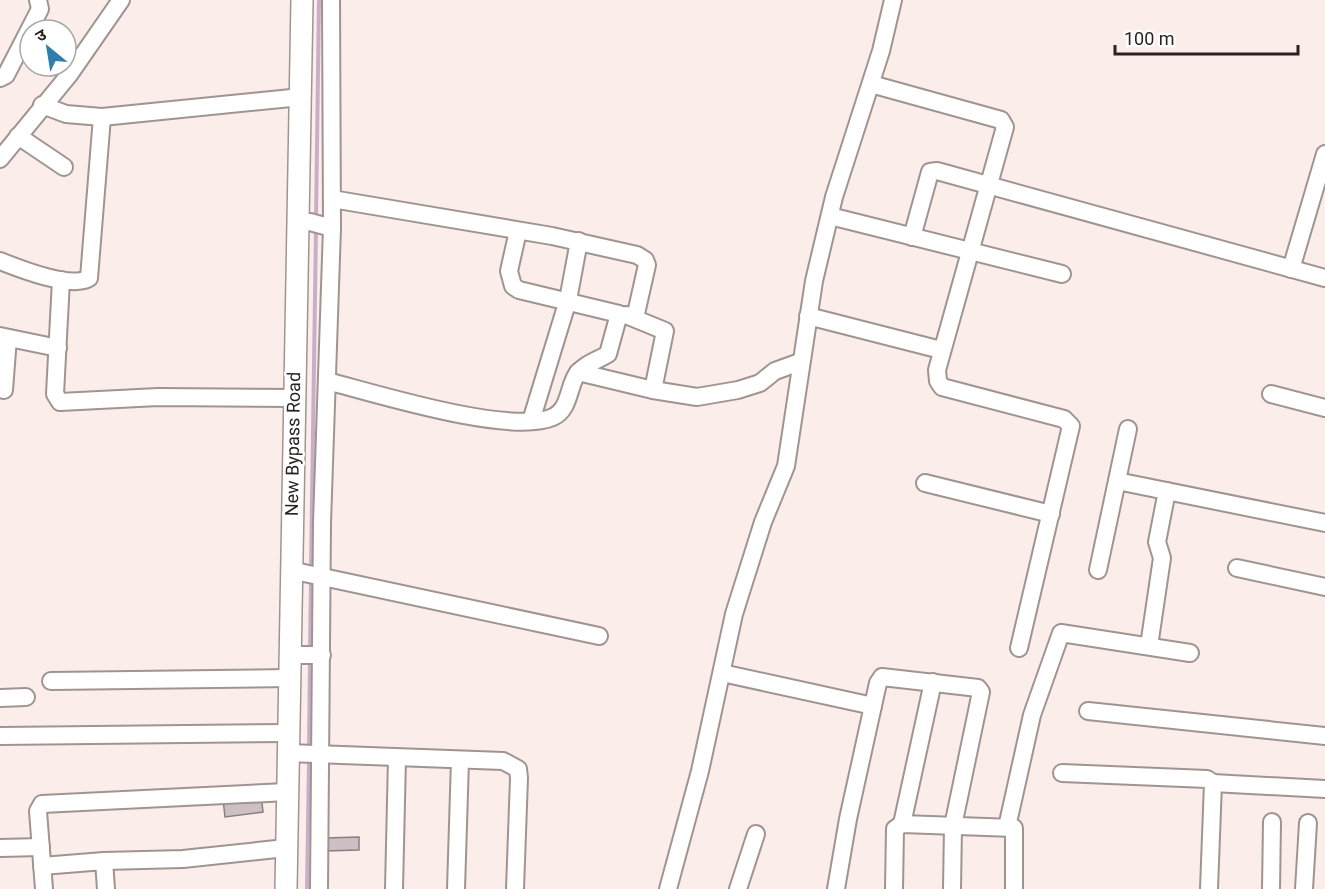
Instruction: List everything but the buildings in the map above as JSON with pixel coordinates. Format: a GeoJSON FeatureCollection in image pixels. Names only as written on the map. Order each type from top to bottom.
{"type":"FeatureCollection","features":[{"type":"Feature","properties":{"kind":"main road","name":"New Bypass Road"},"geometry":{"type":"LineString","coordinates":[[286,889],[287,792],[303,750],[289,678],[307,655],[308,574],[294,398],[316,225],[301,97],[302,0]]}},
{"type":"Feature","properties":{"kind":"street"},"geometry":{"type":"LineString","coordinates":[[0,78],[6,75],[40,9],[38,0]]}},
{"type":"Feature","properties":{"kind":"street"},"geometry":{"type":"LineString","coordinates":[[64,167],[7,145],[69,75],[121,0]]}},
{"type":"Feature","properties":{"kind":"street"},"geometry":{"type":"LineString","coordinates":[[319,889],[303,750],[308,574],[327,381],[316,225],[332,200],[331,0]]}},
{"type":"Feature","properties":{"kind":"street"},"geometry":{"type":"LineString","coordinates":[[668,889],[700,771],[734,614],[764,522],[786,466],[808,316],[830,216],[871,84],[893,0]]}},
{"type":"Feature","properties":{"kind":"street"},"geometry":{"type":"LineString","coordinates":[[871,84],[1001,120],[1005,127],[990,187],[941,350],[937,376],[942,387],[1064,419],[1071,426],[1018,648]]}},
{"type":"Feature","properties":{"kind":"street"},"geometry":{"type":"LineString","coordinates":[[42,105],[82,117],[102,117],[301,97]]}},
{"type":"Feature","properties":{"kind":"street"},"geometry":{"type":"LineString","coordinates":[[0,261],[62,280],[81,282],[89,278],[102,117]]}},
{"type":"Feature","properties":{"kind":"street"},"geometry":{"type":"LineString","coordinates":[[1291,269],[1325,154]]}},
{"type":"Feature","properties":{"kind":"street"},"geometry":{"type":"LineString","coordinates":[[912,237],[930,172],[937,171],[1325,278]]}},
{"type":"Feature","properties":{"kind":"street"},"geometry":{"type":"LineString","coordinates":[[332,200],[579,241],[612,248],[645,260],[647,265],[627,316],[608,354],[602,379]]}},
{"type":"Feature","properties":{"kind":"street"},"geometry":{"type":"LineString","coordinates":[[830,216],[1062,274]]}},
{"type":"Feature","properties":{"kind":"street"},"geometry":{"type":"LineString","coordinates":[[518,231],[509,271],[513,286],[519,290],[627,316],[665,331],[653,390]]}},
{"type":"Feature","properties":{"kind":"street"},"geometry":{"type":"LineString","coordinates":[[531,421],[568,300],[579,241]]}},
{"type":"Feature","properties":{"kind":"street"},"geometry":{"type":"LineString","coordinates":[[62,280],[56,394],[60,402],[158,397],[294,398]]}},
{"type":"Feature","properties":{"kind":"street"},"geometry":{"type":"LineString","coordinates":[[808,316],[941,350]]}},
{"type":"Feature","properties":{"kind":"street"},"geometry":{"type":"LineString","coordinates":[[4,390],[4,337],[58,348]]}},
{"type":"Feature","properties":{"kind":"street"},"geometry":{"type":"LineString","coordinates":[[327,381],[434,409],[481,417],[531,421],[551,418],[559,413],[578,372],[608,354]]}},
{"type":"Feature","properties":{"kind":"street"},"geometry":{"type":"LineString","coordinates":[[578,372],[653,390],[697,397],[738,390],[760,383],[776,371],[800,362]]}},
{"type":"Feature","properties":{"kind":"street"},"geometry":{"type":"LineString","coordinates":[[1271,394],[1325,408]]}},
{"type":"Feature","properties":{"kind":"street"},"geometry":{"type":"LineString","coordinates":[[1098,570],[1128,429]]}},
{"type":"Feature","properties":{"kind":"street"},"geometry":{"type":"LineString","coordinates":[[1117,481],[1325,523]]}},
{"type":"Feature","properties":{"kind":"street"},"geometry":{"type":"LineString","coordinates":[[925,483],[1051,514]]}},
{"type":"Feature","properties":{"kind":"street"},"geometry":{"type":"LineString","coordinates":[[1149,646],[1162,558],[1157,542],[1167,491]]}},
{"type":"Feature","properties":{"kind":"street"},"geometry":{"type":"LineString","coordinates":[[1237,568],[1325,587]]}},
{"type":"Feature","properties":{"kind":"street"},"geometry":{"type":"LineString","coordinates":[[308,574],[599,636]]}},
{"type":"Feature","properties":{"kind":"street"},"geometry":{"type":"LineString","coordinates":[[1007,827],[1032,715],[1060,633],[1190,653]]}},
{"type":"Feature","properties":{"kind":"street"},"geometry":{"type":"LineString","coordinates":[[722,673],[873,706]]}},
{"type":"Feature","properties":{"kind":"street"},"geometry":{"type":"LineString","coordinates":[[836,889],[873,706],[882,676],[978,688],[982,695],[953,826],[952,889]]}},
{"type":"Feature","properties":{"kind":"street"},"geometry":{"type":"LineString","coordinates":[[51,681],[289,678]]}},
{"type":"Feature","properties":{"kind":"street"},"geometry":{"type":"LineString","coordinates":[[902,824],[933,682]]}},
{"type":"Feature","properties":{"kind":"street"},"geometry":{"type":"LineString","coordinates":[[0,698],[26,697]]}},
{"type":"Feature","properties":{"kind":"street"},"geometry":{"type":"LineString","coordinates":[[1088,711],[1325,736]]}},
{"type":"Feature","properties":{"kind":"street"},"geometry":{"type":"LineString","coordinates":[[0,736],[303,750],[397,758],[503,761],[518,769],[515,889]]}},
{"type":"Feature","properties":{"kind":"street"},"geometry":{"type":"LineString","coordinates":[[394,889],[397,758]]}},
{"type":"Feature","properties":{"kind":"street"},"geometry":{"type":"LineString","coordinates":[[456,889],[460,760]]}},
{"type":"Feature","properties":{"kind":"street"},"geometry":{"type":"LineString","coordinates":[[1062,773],[1207,779],[1213,783],[1325,789]]}},
{"type":"Feature","properties":{"kind":"street"},"geometry":{"type":"LineString","coordinates":[[1209,889],[1213,783]]}},
{"type":"Feature","properties":{"kind":"street"},"geometry":{"type":"LineString","coordinates":[[44,889],[38,811],[39,806],[46,803],[287,792]]}},
{"type":"Feature","properties":{"kind":"street"},"geometry":{"type":"LineString","coordinates":[[1271,889],[1272,822]]}},
{"type":"Feature","properties":{"kind":"street"},"geometry":{"type":"LineString","coordinates":[[1304,889],[1308,823]]}},
{"type":"Feature","properties":{"kind":"street"},"geometry":{"type":"LineString","coordinates":[[894,889],[895,829],[902,824],[1007,827],[1015,830],[1014,889]]}},
{"type":"Feature","properties":{"kind":"street"},"geometry":{"type":"LineString","coordinates":[[738,889],[756,834]]}},
{"type":"Feature","properties":{"kind":"street"},"geometry":{"type":"LineString","coordinates":[[0,848],[40,847]]}},
{"type":"Feature","properties":{"kind":"street"},"geometry":{"type":"LineString","coordinates":[[42,866],[104,861],[183,859],[286,848]]}},
{"type":"Feature","properties":{"kind":"street"},"geometry":{"type":"LineString","coordinates":[[104,861],[106,889]]}},
{"type":"Feature","properties":{"kind":"waterway"},"geometry":{"type":"LineString","coordinates":[[316,218],[319,0]]}},
{"type":"Feature","properties":{"kind":"waterway"},"geometry":{"type":"LineString","coordinates":[[311,569],[316,229]]}},
{"type":"Feature","properties":{"kind":"waterway"},"geometry":{"type":"LineString","coordinates":[[310,650],[311,580]]}},
{"type":"Feature","properties":{"kind":"waterway"},"geometry":{"type":"LineString","coordinates":[[309,749],[310,661]]}},
{"type":"Feature","properties":{"kind":"waterway"},"geometry":{"type":"LineString","coordinates":[[307,889],[309,760]]}}]}
